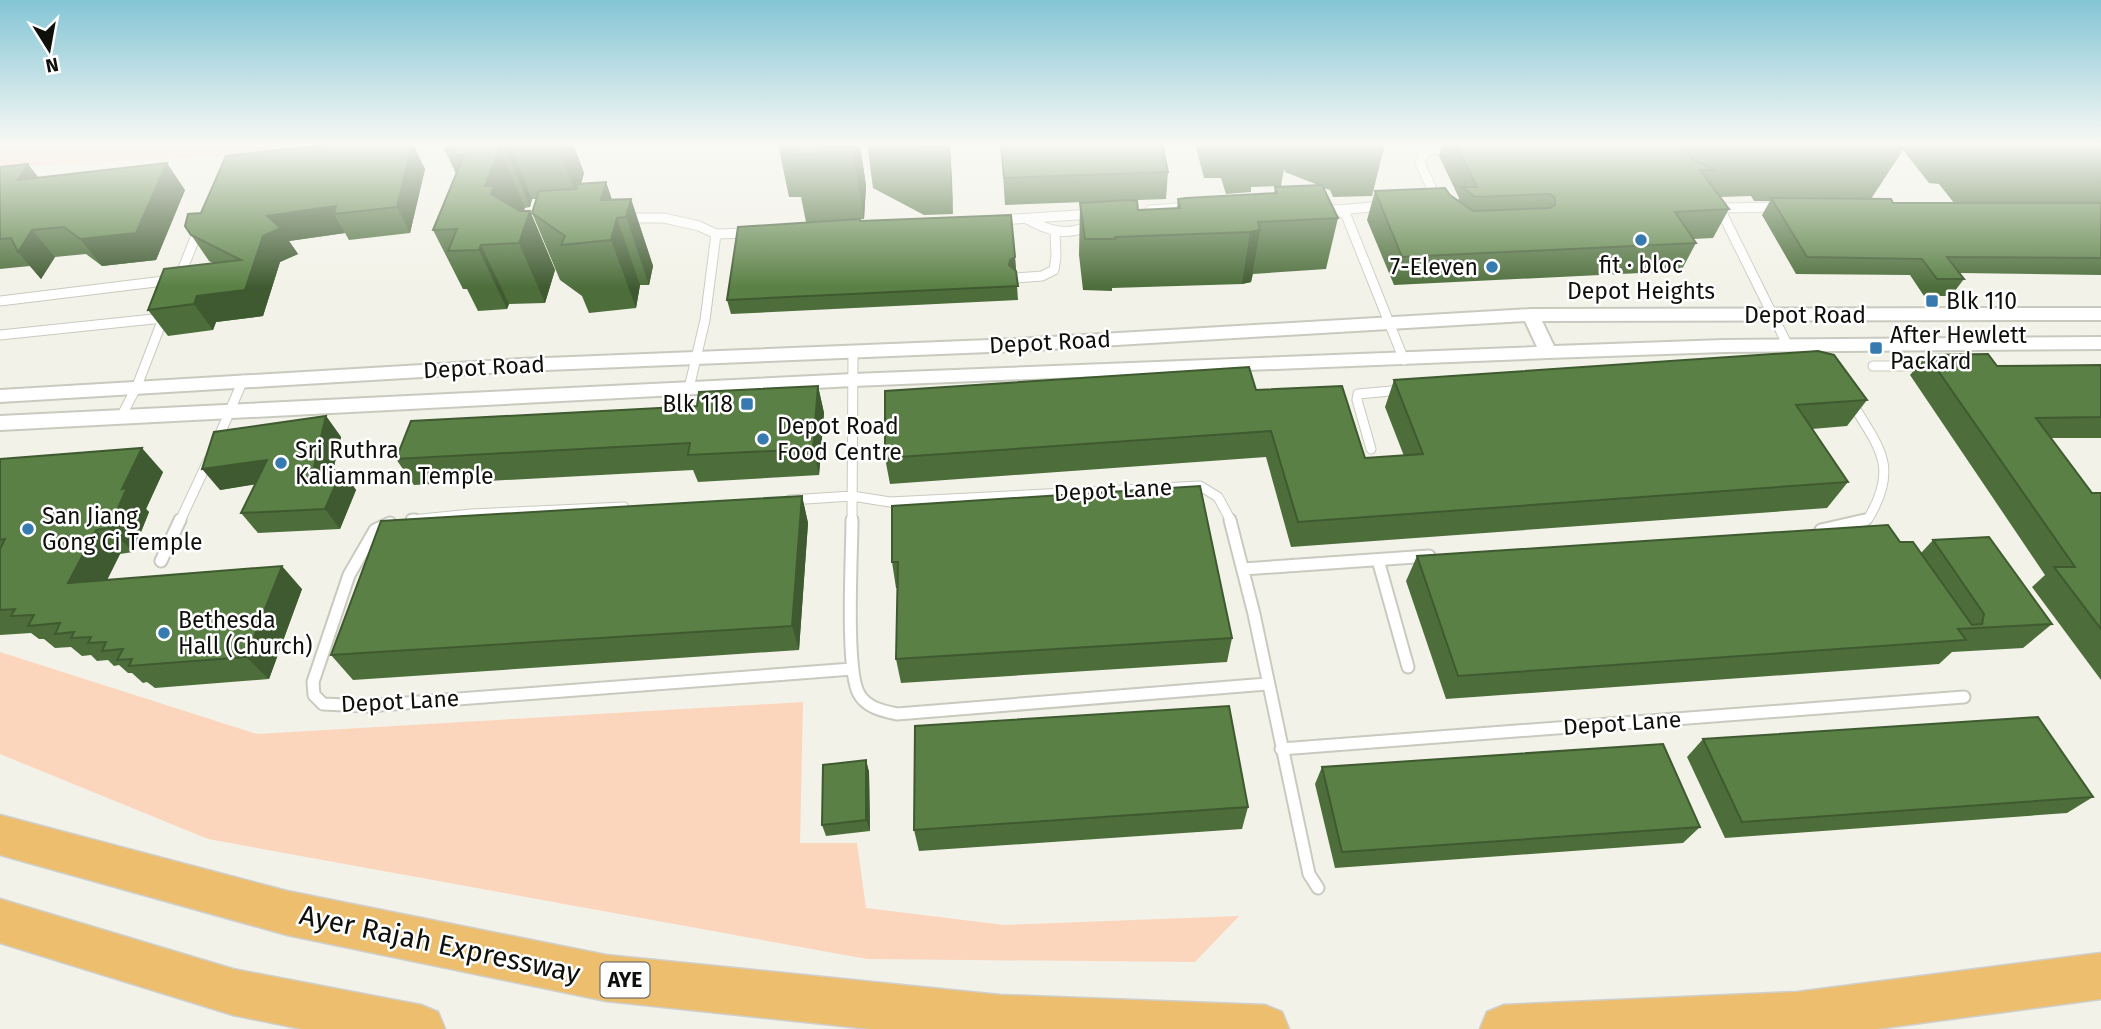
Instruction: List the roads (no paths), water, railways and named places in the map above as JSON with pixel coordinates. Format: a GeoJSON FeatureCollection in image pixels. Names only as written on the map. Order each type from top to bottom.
{"type":"FeatureCollection","features":[{"type":"Feature","properties":{"kind":"highway","name":"Ayer Rajah Expressway"},"geometry":{"type":"LineString","coordinates":[[0,835],[287,914],[606,978],[1000,1019],[1265,1029]]}},
{"type":"Feature","properties":{"kind":"highway"},"geometry":{"type":"LineString","coordinates":[[0,920],[233,992],[421,1029]]}},
{"type":"Feature","properties":{"kind":"highway"},"geometry":{"type":"LineString","coordinates":[[1504,1029],[1797,1016],[2101,976]]}},
{"type":"Feature","properties":{"kind":"street","name":"Depot Road"},"geometry":{"type":"LineString","coordinates":[[0,396],[243,380],[853,352],[1531,315],[2101,314]]}},
{"type":"Feature","properties":{"kind":"street"},"geometry":{"type":"LineString","coordinates":[[1531,315],[1548,352]]}},
{"type":"Feature","properties":{"kind":"street","name":"Depot Road"},"geometry":{"type":"LineString","coordinates":[[0,424],[853,380],[1404,360],[1548,352],[1788,346],[1951,351],[2101,343]]}},
{"type":"Feature","properties":{"kind":"lane"},"geometry":{"type":"LineString","coordinates":[[1428,204],[1439,203],[1434,192]]}},
{"type":"Feature","properties":{"kind":"lane"},"geometry":{"type":"LineString","coordinates":[[1714,199],[1721,208],[1788,346]]}},
{"type":"Feature","properties":{"kind":"lane"},"geometry":{"type":"LineString","coordinates":[[1311,207],[1338,210],[1396,205]]}},
{"type":"Feature","properties":{"kind":"lane"},"geometry":{"type":"LineString","coordinates":[[1142,210],[1205,206]]}},
{"type":"Feature","properties":{"kind":"lane"},"geometry":{"type":"LineString","coordinates":[[1721,208],[1795,207]]}},
{"type":"Feature","properties":{"kind":"lane"},"geometry":{"type":"LineString","coordinates":[[1338,210],[1346,215],[1404,360]]}},
{"type":"Feature","properties":{"kind":"lane"},"geometry":{"type":"LineString","coordinates":[[986,220],[1101,213],[1082,230],[1055,232],[1027,218]]}},
{"type":"Feature","properties":{"kind":"lane"},"geometry":{"type":"LineString","coordinates":[[615,218],[664,218],[699,226],[716,234],[758,233]]}},
{"type":"Feature","properties":{"kind":"lane"},"geometry":{"type":"LineString","coordinates":[[175,289],[202,220]]}},
{"type":"Feature","properties":{"kind":"lane"},"geometry":{"type":"LineString","coordinates":[[1016,278],[1037,277],[1053,272],[1057,266],[1055,232]]}},
{"type":"Feature","properties":{"kind":"lane"},"geometry":{"type":"LineString","coordinates":[[689,388],[705,320],[716,234]]}},
{"type":"Feature","properties":{"kind":"lane"},"geometry":{"type":"LineString","coordinates":[[0,301],[179,279]]}},
{"type":"Feature","properties":{"kind":"lane"},"geometry":{"type":"LineString","coordinates":[[121,417],[137,386],[167,309]]}},
{"type":"Feature","properties":{"kind":"lane"},"geometry":{"type":"LineString","coordinates":[[0,335],[163,318]]}},
{"type":"Feature","properties":{"kind":"lane"},"geometry":{"type":"LineString","coordinates":[[853,352],[852,669],[856,692],[875,709],[897,714],[1267,684]]}},
{"type":"Feature","properties":{"kind":"lane"},"geometry":{"type":"LineString","coordinates":[[1873,366],[1938,366]]}},
{"type":"Feature","properties":{"kind":"lane"},"geometry":{"type":"LineString","coordinates":[[161,561],[243,380]]}},
{"type":"Feature","properties":{"kind":"lane"},"geometry":{"type":"LineString","coordinates":[[1371,449],[1357,400],[1358,394],[1407,389]]}},
{"type":"Feature","properties":{"kind":"lane"},"geometry":{"type":"LineString","coordinates":[[1804,531],[1832,529],[1868,519],[1886,487],[1886,467],[1879,449],[1843,392]]}},
{"type":"Feature","properties":{"kind":"lane","name":"Depot Lane"},"geometry":{"type":"LineString","coordinates":[[772,501],[852,496],[890,502],[1200,486],[1212,491],[1222,500],[1229,514],[1309,873],[1318,888]]}},
{"type":"Feature","properties":{"kind":"lane","name":"Depot Lane"},"geometry":{"type":"LineString","coordinates":[[630,507],[471,514],[392,522],[375,530],[349,575],[313,682],[314,695],[323,704],[367,706],[852,669]]}},
{"type":"Feature","properties":{"kind":"lane"},"geometry":{"type":"LineString","coordinates":[[1868,519],[1876,530]]}},
{"type":"Feature","properties":{"kind":"lane"},"geometry":{"type":"LineString","coordinates":[[1243,569],[1435,556]]}},
{"type":"Feature","properties":{"kind":"lane"},"geometry":{"type":"LineString","coordinates":[[1378,560],[1408,667]]}},
{"type":"Feature","properties":{"kind":"lane","name":"Depot Lane"},"geometry":{"type":"LineString","coordinates":[[1281,749],[1964,698]]}},
{"type":"Feature","properties":{"kind":"place","name":"fit · bloc Depot Heights"},"geometry":{"type":"Point","coordinates":[1641,240]}},
{"type":"Feature","properties":{"kind":"place","name":"7-Eleven"},"geometry":{"type":"Point","coordinates":[1492,267]}},
{"type":"Feature","properties":{"kind":"place","name":"Blk 110"},"geometry":{"type":"Point","coordinates":[1932,301]}},
{"type":"Feature","properties":{"kind":"place","name":"After Hewlett Packard"},"geometry":{"type":"Point","coordinates":[1876,348]}},
{"type":"Feature","properties":{"kind":"place","name":"Blk 118"},"geometry":{"type":"Point","coordinates":[747,404]}},
{"type":"Feature","properties":{"kind":"place","name":"Depot Road Food Centre"},"geometry":{"type":"Point","coordinates":[763,439]}},
{"type":"Feature","properties":{"kind":"place","name":"Sri Ruthra Kaliamman Temple"},"geometry":{"type":"Point","coordinates":[281,463]}},
{"type":"Feature","properties":{"kind":"place","name":"San Jiang Gong Ci Temple"},"geometry":{"type":"Point","coordinates":[28,529]}},
{"type":"Feature","properties":{"kind":"place","name":"Bethesda Hall (Church)"},"geometry":{"type":"Point","coordinates":[164,633]}}]}
